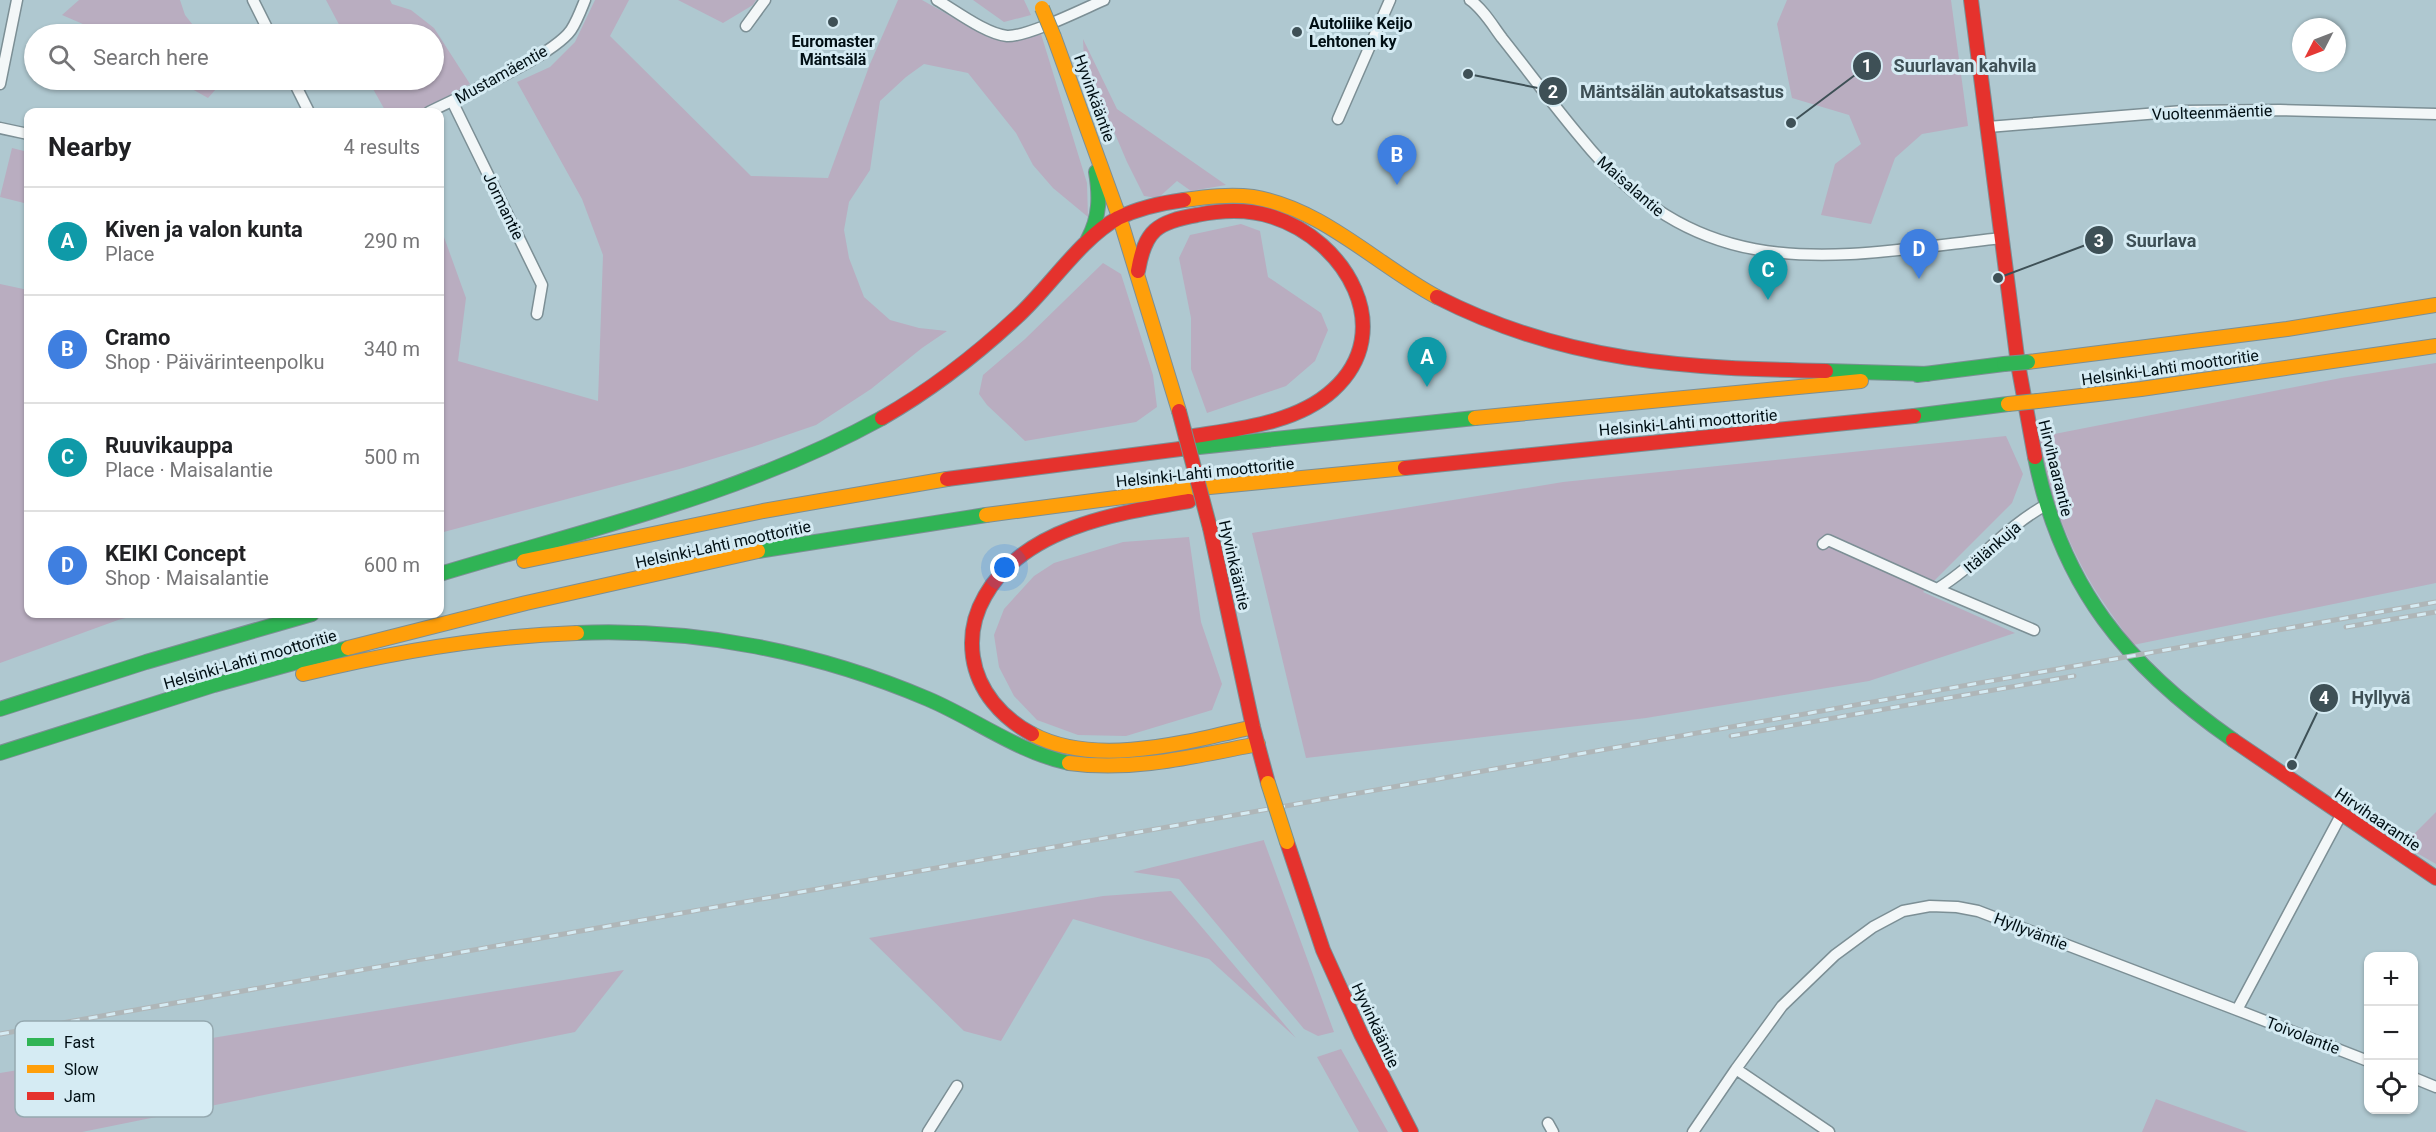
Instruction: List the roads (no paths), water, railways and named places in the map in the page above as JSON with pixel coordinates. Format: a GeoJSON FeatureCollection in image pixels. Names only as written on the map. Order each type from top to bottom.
{"type":"FeatureCollection","features":[{"type":"Feature","properties":{"kind":"main road","name":"Hirvihaarantie"},"geometry":{"type":"LineString","coordinates":[[1971,0],[2032,454],[2053,527],[2089,597],[2125,648],[2148,673],[2208,722],[2436,878]]}},
{"type":"Feature","properties":{"kind":"main road","name":"Hyvinkääntie"},"geometry":{"type":"LineString","coordinates":[[1040,4],[1121,217],[1179,411],[1210,528],[1257,744],[1287,842],[1323,950],[1361,1034],[1411,1132]]}},
{"type":"Feature","properties":{"kind":"main road"},"geometry":{"type":"LineString","coordinates":[[1077,255],[1092,233],[1099,204],[1098,182],[1084,117]]}},
{"type":"Feature","properties":{"kind":"main road"},"geometry":{"type":"LineString","coordinates":[[444,573],[707,495],[779,469],[833,444],[907,403],[972,357],[1032,303],[1098,233],[1121,217],[1145,208],[1223,196],[1254,197],[1290,207],[1423,289],[1476,317],[1551,345],[1594,355],[1701,368],[1852,369],[1928,374]]}},
{"type":"Feature","properties":{"kind":"main road"},"geometry":{"type":"LineString","coordinates":[[1003,471],[1274,419],[1299,410],[1333,390],[1347,377],[1358,359],[1363,342],[1365,320],[1358,290],[1348,273],[1320,242],[1304,230],[1284,220],[1265,214],[1235,211],[1204,213],[1162,224],[1151,231],[1141,250],[1138,272]]}},
{"type":"Feature","properties":{"kind":"main road","name":"Helsinki-Lahti moottoritie"},"geometry":{"type":"LineString","coordinates":[[444,581],[610,542],[763,510],[1003,471],[1329,433],[1928,374],[2287,329],[2436,305]]}},
{"type":"Feature","properties":{"kind":"main road","name":"Helsinki-Lahti moottoritie"},"geometry":{"type":"LineString","coordinates":[[0,753],[214,686],[333,652],[526,603],[773,548],[1046,506],[1169,491],[1857,423],[2141,389],[2436,346]]}},
{"type":"Feature","properties":{"kind":"main road"},"geometry":{"type":"LineString","coordinates":[[1253,727],[1136,748],[1091,750],[1047,742],[1032,735],[1011,721],[991,702],[979,680],[973,660],[971,637],[985,591],[1000,572],[1015,559],[1041,544],[1098,521],[1174,504],[1409,467]]}},
{"type":"Feature","properties":{"kind":"main road","name":"Helsinki-Lahti moottoritie"},"geometry":{"type":"LineString","coordinates":[[0,709],[146,662],[298,618]]}},
{"type":"Feature","properties":{"kind":"main road"},"geometry":{"type":"LineString","coordinates":[[214,686],[258,684],[373,657],[483,639],[561,633],[626,632],[691,636],[756,646],[859,673],[945,706],[1042,755],[1067,763],[1097,766],[1149,762],[1257,744]]}},
{"type":"Feature","properties":{"kind":"street"},"geometry":{"type":"LineString","coordinates":[[0,84],[17,0]]}},
{"type":"Feature","properties":{"kind":"street"},"geometry":{"type":"LineString","coordinates":[[253,0],[265,24]]}},
{"type":"Feature","properties":{"kind":"street","name":"Mustamäentie"},"geometry":{"type":"LineString","coordinates":[[437,108],[537,57],[559,41],[570,31],[585,0]]}},
{"type":"Feature","properties":{"kind":"street"},"geometry":{"type":"LineString","coordinates":[[746,27],[765,0]]}},
{"type":"Feature","properties":{"kind":"street"},"geometry":{"type":"LineString","coordinates":[[937,0],[992,32],[1009,36],[1034,29],[1104,0]]}},
{"type":"Feature","properties":{"kind":"street"},"geometry":{"type":"LineString","coordinates":[[1338,119],[1390,0]]}},
{"type":"Feature","properties":{"kind":"street","name":"Maisalantie"},"geometry":{"type":"LineString","coordinates":[[1470,0],[1604,165],[1656,210],[1711,239],[1750,249],[1794,255],[1842,256],[2002,238]]}},
{"type":"Feature","properties":{"kind":"street"},"geometry":{"type":"LineString","coordinates":[[298,90],[307,108]]}},
{"type":"Feature","properties":{"kind":"street","name":"Jormantie"},"geometry":{"type":"LineString","coordinates":[[452,101],[542,285],[537,314]]}},
{"type":"Feature","properties":{"kind":"street","name":"Vuolteenmäentie"},"geometry":{"type":"LineString","coordinates":[[1988,126],[2183,111],[2280,110],[2436,114]]}},
{"type":"Feature","properties":{"kind":"street"},"geometry":{"type":"LineString","coordinates":[[0,128],[24,133]]}},
{"type":"Feature","properties":{"kind":"street","name":"Itälänkuja"},"geometry":{"type":"LineString","coordinates":[[1937,589],[1959,575],[2018,522],[2046,505]]}},
{"type":"Feature","properties":{"kind":"street","name":"Itälänkuja"},"geometry":{"type":"LineString","coordinates":[[1822,544],[1828,540],[2034,630]]}},
{"type":"Feature","properties":{"kind":"street"},"geometry":{"type":"LineString","coordinates":[[2237,1010],[2341,815]]}},
{"type":"Feature","properties":{"kind":"street","name":"Hyllyväntie"},"geometry":{"type":"LineString","coordinates":[[1693,1132],[1782,1006],[1835,955],[1873,927],[1903,911],[1930,906],[1958,907],[1977,911],[2237,1010]]}},
{"type":"Feature","properties":{"kind":"street","name":"Toivolantie"},"geometry":{"type":"LineString","coordinates":[[2237,1010],[2365,1060]]}},
{"type":"Feature","properties":{"kind":"street"},"geometry":{"type":"LineString","coordinates":[[1736,1069],[1829,1132]]}},
{"type":"Feature","properties":{"kind":"street"},"geometry":{"type":"LineString","coordinates":[[2418,1080],[2436,1087]]}},
{"type":"Feature","properties":{"kind":"street"},"geometry":{"type":"LineString","coordinates":[[928,1132],[957,1086]]}},
{"type":"Feature","properties":{"kind":"railway"},"geometry":{"type":"LineString","coordinates":[[73,1021],[2436,602]]}},
{"type":"Feature","properties":{"kind":"railway"},"geometry":{"type":"LineString","coordinates":[[2346,627],[2436,612]]}},
{"type":"Feature","properties":{"kind":"railway"},"geometry":{"type":"LineString","coordinates":[[1731,736],[2074,676]]}},
{"type":"Feature","properties":{"kind":"railway"},"geometry":{"type":"LineString","coordinates":[[0,1034],[15,1031]]}},
{"type":"Feature","properties":{"kind":"place","name":"Euromaster Mäntsälä"},"geometry":{"type":"Point","coordinates":[833,22]}},
{"type":"Feature","properties":{"kind":"place","name":"Autoliike Keijo Lehtonen ky"},"geometry":{"type":"Point","coordinates":[1297,32]}},
{"type":"Feature","properties":{"kind":"place","name":"Mäntsälän autokatsastus"},"geometry":{"type":"Point","coordinates":[1468,74]}},
{"type":"Feature","properties":{"kind":"place","name":"Suurlavan kahvila"},"geometry":{"type":"Point","coordinates":[1791,123]}},
{"type":"Feature","properties":{"kind":"place","name":"Cramo"},"geometry":{"type":"Point","coordinates":[1397,185]}},
{"type":"Feature","properties":{"kind":"place","name":"Suurlava"},"geometry":{"type":"Point","coordinates":[1998,278]}},
{"type":"Feature","properties":{"kind":"place","name":"KEIKI Concept"},"geometry":{"type":"Point","coordinates":[1919,279]}},
{"type":"Feature","properties":{"kind":"place","name":"Ruuvikauppa"},"geometry":{"type":"Point","coordinates":[1768,300]}},
{"type":"Feature","properties":{"kind":"place","name":"Kiven ja valon kunta"},"geometry":{"type":"Point","coordinates":[1427,387]}},
{"type":"Feature","properties":{"kind":"place","name":"Hyllyvä"},"geometry":{"type":"Point","coordinates":[2292,765]}}]}
